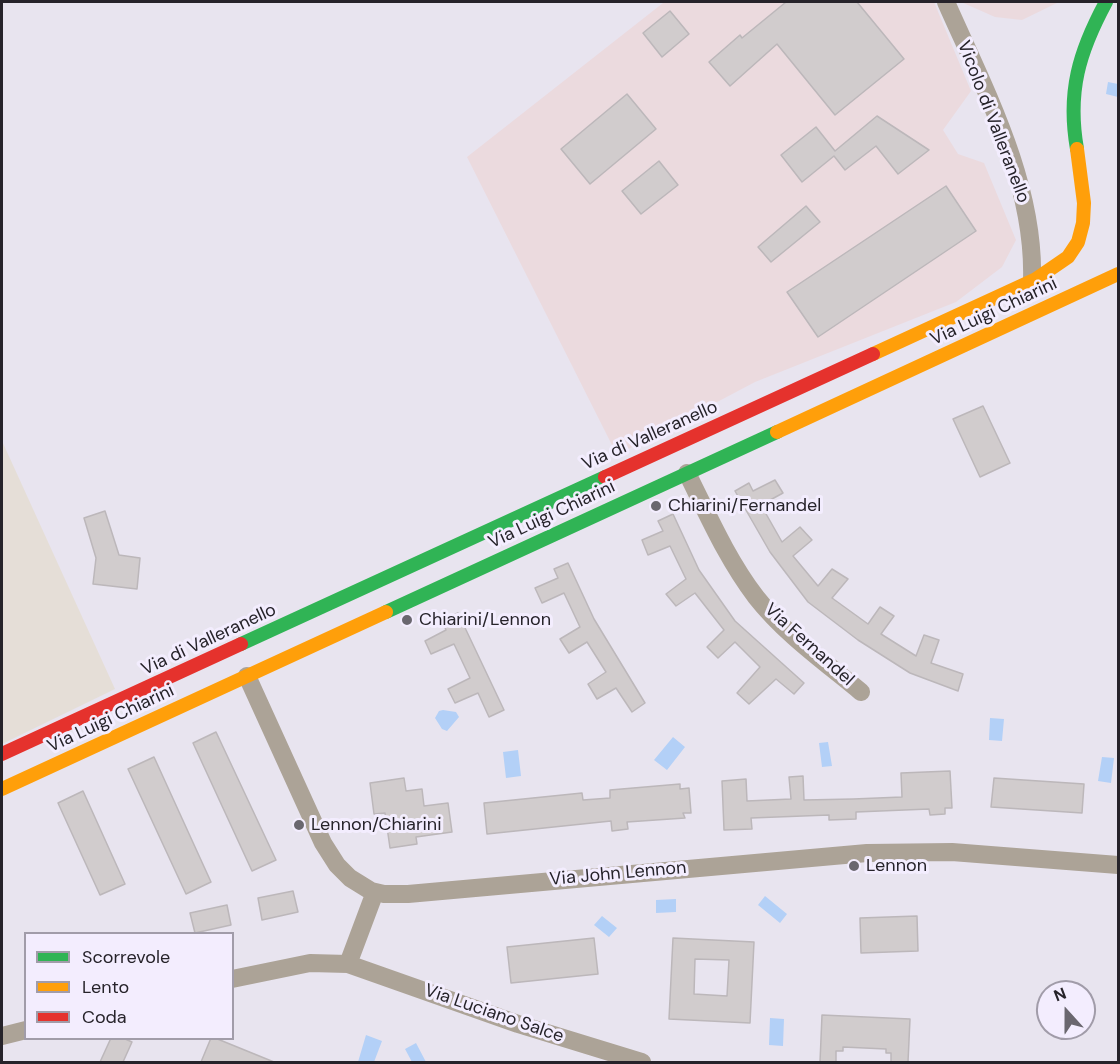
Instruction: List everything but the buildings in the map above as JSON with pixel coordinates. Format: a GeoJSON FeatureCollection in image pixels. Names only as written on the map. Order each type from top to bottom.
{"type":"FeatureCollection","features":[{"type":"Feature","properties":{"kind":"street","name":"Vicolo di Valleranello"},"geometry":{"type":"LineString","coordinates":[[946,2],[994,115],[1013,167],[1031,234],[1032,280]]}},
{"type":"Feature","properties":{"kind":"street","name":"Via di Valleranello"},"geometry":{"type":"LineString","coordinates":[[2,754],[1032,280],[1065,260],[1081,235],[1083,201],[1073,122],[1073,94],[1078,67],[1106,2]]}},
{"type":"Feature","properties":{"kind":"street","name":"Via Luigi Chiarini"},"geometry":{"type":"LineString","coordinates":[[2,789],[1119,274]]}},
{"type":"Feature","properties":{"kind":"street","name":"Via Fernandel"},"geometry":{"type":"LineString","coordinates":[[687,473],[731,558],[757,597],[780,624],[861,692]]}},
{"type":"Feature","properties":{"kind":"street","name":"Via John Lennon"},"geometry":{"type":"LineString","coordinates":[[247,676],[327,850],[345,874],[375,892],[408,894],[878,852],[964,853],[1119,865]]}},
{"type":"Feature","properties":{"kind":"street"},"geometry":{"type":"LineString","coordinates":[[348,964],[375,892]]}},
{"type":"Feature","properties":{"kind":"street","name":"Via Luciano Salce"},"geometry":{"type":"LineString","coordinates":[[234,979],[310,963],[348,964],[518,1024],[642,1062]]}},
{"type":"Feature","properties":{"kind":"street"},"geometry":{"type":"LineString","coordinates":[[2,1036],[24,1030]]}},
{"type":"Feature","properties":{"kind":"shaded area"},"geometry":{"type":"Polygon","coordinates":[[[934,2],[971,91],[943,130],[958,154],[984,163],[1016,240],[1002,267],[956,302],[755,382],[617,455],[467,157],[663,3],[934,2]]]}},
{"type":"Feature","properties":{"kind":"shaded area"},"geometry":{"type":"Polygon","coordinates":[[[961,2],[1059,2],[1022,20],[995,17],[961,2]]]}},
{"type":"Feature","properties":{"kind":"shaded area"},"geometry":{"type":"Polygon","coordinates":[[[2,441],[115,689],[2,744],[2,441]]]}},
{"type":"Feature","properties":{"kind":"water"},"geometry":{"type":"Polygon","coordinates":[[[1108,82],[1118,84],[1118,97],[1106,94],[1108,82]]]}},
{"type":"Feature","properties":{"kind":"water"},"geometry":{"type":"Polygon","coordinates":[[[439,711],[456,712],[459,717],[447,731],[442,729],[435,718],[439,711]]]}},
{"type":"Feature","properties":{"kind":"water"},"geometry":{"type":"Polygon","coordinates":[[[990,718],[1004,719],[1002,741],[989,740],[990,718]]]}},
{"type":"Feature","properties":{"kind":"water"},"geometry":{"type":"Polygon","coordinates":[[[673,737],[685,747],[667,770],[654,760],[673,737]]]}},
{"type":"Feature","properties":{"kind":"water"},"geometry":{"type":"Polygon","coordinates":[[[828,742],[832,766],[822,767],[819,743],[828,742]]]}},
{"type":"Feature","properties":{"kind":"water"},"geometry":{"type":"Polygon","coordinates":[[[518,750],[521,776],[506,778],[503,752],[518,750]]]}},
{"type":"Feature","properties":{"kind":"water"},"geometry":{"type":"Polygon","coordinates":[[[1102,757],[1114,758],[1111,783],[1098,781],[1102,757]]]}},
{"type":"Feature","properties":{"kind":"water"},"geometry":{"type":"Polygon","coordinates":[[[765,896],[787,914],[780,923],[758,905],[765,896]]]}},
{"type":"Feature","properties":{"kind":"water"},"geometry":{"type":"Polygon","coordinates":[[[676,899],[676,912],[656,913],[656,900],[676,899]]]}},
{"type":"Feature","properties":{"kind":"water"},"geometry":{"type":"Polygon","coordinates":[[[602,916],[617,928],[609,937],[594,925],[602,916]]]}},
{"type":"Feature","properties":{"kind":"water"},"geometry":{"type":"Polygon","coordinates":[[[770,1018],[784,1019],[783,1046],[769,1045],[770,1018]]]}},
{"type":"Feature","properties":{"kind":"water"},"geometry":{"type":"Polygon","coordinates":[[[366,1035],[382,1041],[374,1062],[358,1062],[366,1035]]]}},
{"type":"Feature","properties":{"kind":"water"},"geometry":{"type":"Polygon","coordinates":[[[416,1043],[426,1062],[412,1062],[405,1049],[416,1043]]]}},
{"type":"Feature","properties":{"kind":"traffic: fast"},"geometry":{"type":"LineString","coordinates":[[1077,149],[1074,109],[1078,73],[1082,55],[1106,2]]}},
{"type":"Feature","properties":{"kind":"traffic: fast"},"geometry":{"type":"LineString","coordinates":[[386,612],[777,432]]}},
{"type":"Feature","properties":{"kind":"traffic: fast"},"geometry":{"type":"LineString","coordinates":[[241,644],[605,477]]}},
{"type":"Feature","properties":{"kind":"traffic: slow"},"geometry":{"type":"LineString","coordinates":[[873,354],[1036,279],[1068,257],[1078,242],[1083,223],[1084,203],[1077,149]]}},
{"type":"Feature","properties":{"kind":"traffic: slow"},"geometry":{"type":"LineString","coordinates":[[777,432],[1118,274]]}},
{"type":"Feature","properties":{"kind":"traffic: slow"},"geometry":{"type":"LineString","coordinates":[[2,789],[386,612]]}},
{"type":"Feature","properties":{"kind":"traffic: jam"},"geometry":{"type":"LineString","coordinates":[[605,477],[873,354]]}},
{"type":"Feature","properties":{"kind":"traffic: jam"},"geometry":{"type":"LineString","coordinates":[[2,754],[241,644]]}},
{"type":"Feature","properties":{"kind":"place","name":"Chiarini/Fernandel"},"geometry":{"type":"Point","coordinates":[656,506]}},
{"type":"Feature","properties":{"kind":"place","name":"Chiarini/Lennon"},"geometry":{"type":"Point","coordinates":[407,620]}},
{"type":"Feature","properties":{"kind":"place","name":"Lennon/Chiarini"},"geometry":{"type":"Point","coordinates":[299,825]}},
{"type":"Feature","properties":{"kind":"place","name":"Lennon"},"geometry":{"type":"Point","coordinates":[854,866]}}]}
